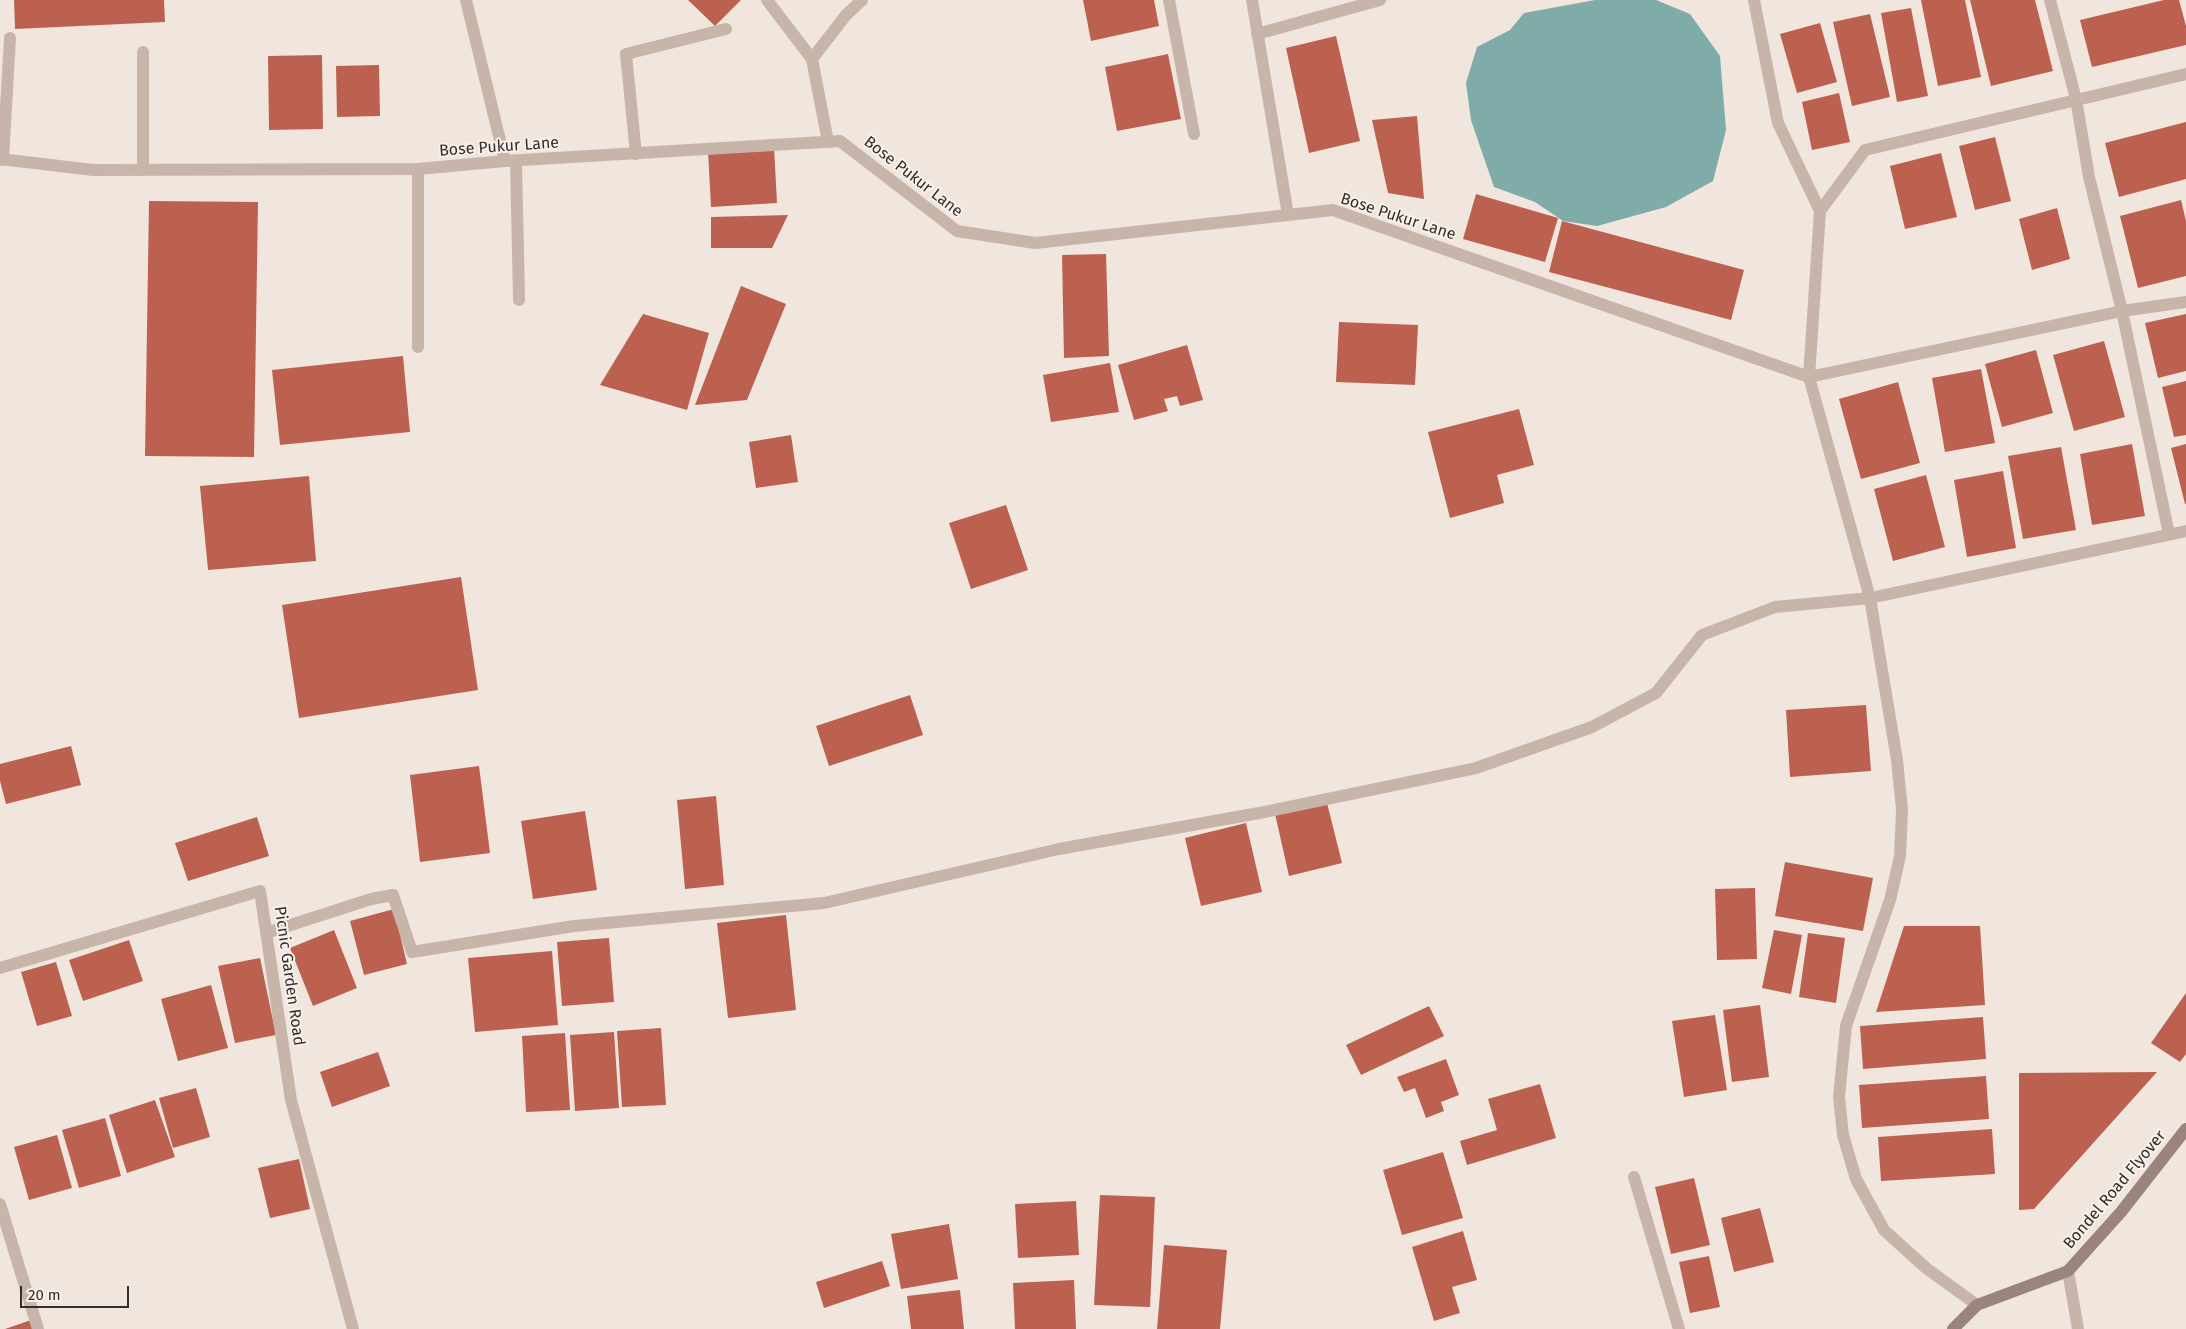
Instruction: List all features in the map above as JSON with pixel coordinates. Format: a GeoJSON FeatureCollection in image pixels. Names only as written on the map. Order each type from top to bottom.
{"type":"FeatureCollection","features":[{"type":"Feature","properties":{"kind":"main road","name":"Bondel Road Flyover"},"geometry":{"type":"LineString","coordinates":[[2068,1271],[2121,1212],[2186,1129]]}},
{"type":"Feature","properties":{"kind":"main road"},"geometry":{"type":"LineString","coordinates":[[1952,1329],[1977,1305],[2068,1271]]}},
{"type":"Feature","properties":{"kind":"street"},"geometry":{"type":"LineString","coordinates":[[466,0],[510,161],[519,300]]}},
{"type":"Feature","properties":{"kind":"street"},"geometry":{"type":"LineString","coordinates":[[767,0],[812,59],[828,142]]}},
{"type":"Feature","properties":{"kind":"street"},"geometry":{"type":"LineString","coordinates":[[812,59],[846,15],[862,0]]}},
{"type":"Feature","properties":{"kind":"street"},"geometry":{"type":"LineString","coordinates":[[1169,0],[1194,134]]}},
{"type":"Feature","properties":{"kind":"street"},"geometry":{"type":"LineString","coordinates":[[1252,0],[1288,215]]}},
{"type":"Feature","properties":{"kind":"street"},"geometry":{"type":"LineString","coordinates":[[1257,34],[1380,0]]}},
{"type":"Feature","properties":{"kind":"street"},"geometry":{"type":"LineString","coordinates":[[1754,0],[1778,123],[1820,210],[1809,377],[1870,598],[1897,760],[1902,810],[1900,856],[1890,900],[1846,1026],[1839,1097],[1843,1135],[1856,1179],[1884,1230],[1926,1268],[1977,1305]]}},
{"type":"Feature","properties":{"kind":"street"},"geometry":{"type":"LineString","coordinates":[[2050,0],[2076,99],[2089,177],[2122,311],[2169,534]]}},
{"type":"Feature","properties":{"kind":"street"},"geometry":{"type":"LineString","coordinates":[[636,154],[626,54],[726,29]]}},
{"type":"Feature","properties":{"kind":"street"},"geometry":{"type":"LineString","coordinates":[[1,160],[10,38]]}},
{"type":"Feature","properties":{"kind":"street"},"geometry":{"type":"LineString","coordinates":[[143,52],[143,170]]}},
{"type":"Feature","properties":{"kind":"street"},"geometry":{"type":"LineString","coordinates":[[1820,210],[1865,150],[2186,74]]}},
{"type":"Feature","properties":{"kind":"street","name":"Bose Pukur Lane"},"geometry":{"type":"LineString","coordinates":[[1,160],[93,170],[418,169],[510,161],[840,141],[957,232],[1035,243],[1333,210],[1809,377]]}},
{"type":"Feature","properties":{"kind":"street"},"geometry":{"type":"LineString","coordinates":[[418,169],[418,347]]}},
{"type":"Feature","properties":{"kind":"street"},"geometry":{"type":"LineString","coordinates":[[1809,377],[2122,311],[2186,302]]}},
{"type":"Feature","properties":{"kind":"street"},"geometry":{"type":"LineString","coordinates":[[266,933],[371,899],[393,895],[412,952],[574,926],[824,902],[1059,849],[1259,813],[1476,768],[1592,727],[1656,693],[1702,635],[1775,607],[1870,598],[2186,531]]}},
{"type":"Feature","properties":{"kind":"street","name":"Picnic Garden Road"},"geometry":{"type":"LineString","coordinates":[[0,968],[260,891],[291,1100],[352,1329]]}},
{"type":"Feature","properties":{"kind":"street"},"geometry":{"type":"LineString","coordinates":[[1634,1177],[1679,1329]]}},
{"type":"Feature","properties":{"kind":"street"},"geometry":{"type":"LineString","coordinates":[[0,1204],[38,1329]]}},
{"type":"Feature","properties":{"kind":"street"},"geometry":{"type":"LineString","coordinates":[[2068,1271],[2078,1329]]}},
{"type":"Feature","properties":{"kind":"water"},"geometry":{"type":"Polygon","coordinates":[[[1595,0],[1656,0],[1690,14],[1720,56],[1726,130],[1713,181],[1666,207],[1597,226],[1563,221],[1535,202],[1494,187],[1471,120],[1466,83],[1477,47],[1510,30],[1524,13],[1595,0]]]}},
{"type":"Feature","properties":{"kind":"building"},"geometry":{"type":"Polygon","coordinates":[[[14,0],[164,0],[165,22],[15,29],[14,0]]]}},
{"type":"Feature","properties":{"kind":"building"},"geometry":{"type":"Polygon","coordinates":[[[688,0],[741,0],[715,26],[688,0]]]}},
{"type":"Feature","properties":{"kind":"building"},"geometry":{"type":"Polygon","coordinates":[[[1083,0],[1154,0],[1159,26],[1091,41],[1083,0]]]}},
{"type":"Feature","properties":{"kind":"building"},"geometry":{"type":"Polygon","coordinates":[[[1921,0],[1965,0],[1981,77],[1938,86],[1921,0]]]}},
{"type":"Feature","properties":{"kind":"building"},"geometry":{"type":"Polygon","coordinates":[[[1970,0],[2035,0],[2053,71],[1991,86],[1970,0]]]}},
{"type":"Feature","properties":{"kind":"building"},"geometry":{"type":"Polygon","coordinates":[[[2164,0],[2179,0],[2186,26],[2186,45],[2092,67],[2080,20],[2164,0]]]}},
{"type":"Feature","properties":{"kind":"building"},"geometry":{"type":"Polygon","coordinates":[[[1911,8],[1928,96],[1897,102],[1881,13],[1911,8]]]}},
{"type":"Feature","properties":{"kind":"building"},"geometry":{"type":"Polygon","coordinates":[[[1870,14],[1890,97],[1852,106],[1833,22],[1870,14]]]}},
{"type":"Feature","properties":{"kind":"building"},"geometry":{"type":"Polygon","coordinates":[[[1820,23],[1837,82],[1797,93],[1780,34],[1820,23]]]}},
{"type":"Feature","properties":{"kind":"building"},"geometry":{"type":"Polygon","coordinates":[[[1336,36],[1360,141],[1309,153],[1286,48],[1336,36]]]}},
{"type":"Feature","properties":{"kind":"building"},"geometry":{"type":"Polygon","coordinates":[[[1168,54],[1181,119],[1117,131],[1105,67],[1168,54]]]}},
{"type":"Feature","properties":{"kind":"building"},"geometry":{"type":"Polygon","coordinates":[[[322,55],[323,129],[269,130],[268,56],[322,55]]]}},
{"type":"Feature","properties":{"kind":"building"},"geometry":{"type":"Polygon","coordinates":[[[379,65],[380,116],[337,117],[336,66],[379,65]]]}},
{"type":"Feature","properties":{"kind":"building"},"geometry":{"type":"Polygon","coordinates":[[[1839,93],[1850,142],[1812,150],[1802,102],[1839,93]]]}},
{"type":"Feature","properties":{"kind":"building"},"geometry":{"type":"Polygon","coordinates":[[[1417,116],[1424,199],[1388,193],[1372,120],[1417,116]]]}},
{"type":"Feature","properties":{"kind":"building"},"geometry":{"type":"Polygon","coordinates":[[[2186,122],[2186,179],[2119,197],[2105,143],[2186,122]]]}},
{"type":"Feature","properties":{"kind":"building"},"geometry":{"type":"Polygon","coordinates":[[[1995,137],[2011,201],[1975,210],[1959,146],[1995,137]]]}},
{"type":"Feature","properties":{"kind":"building"},"geometry":{"type":"Polygon","coordinates":[[[774,147],[777,203],[711,207],[708,151],[774,147]]]}},
{"type":"Feature","properties":{"kind":"building"},"geometry":{"type":"Polygon","coordinates":[[[1941,153],[1957,217],[1905,229],[1890,166],[1941,153]]]}},
{"type":"Feature","properties":{"kind":"building"},"geometry":{"type":"Polygon","coordinates":[[[1476,194],[1558,218],[1545,262],[1463,239],[1476,194]]]}},
{"type":"Feature","properties":{"kind":"building"},"geometry":{"type":"Polygon","coordinates":[[[2181,200],[2186,221],[2186,276],[2138,288],[2120,216],[2181,200]]]}},
{"type":"Feature","properties":{"kind":"building"},"geometry":{"type":"Polygon","coordinates":[[[149,201],[258,202],[254,457],[145,456],[149,201]]]}},
{"type":"Feature","properties":{"kind":"building"},"geometry":{"type":"Polygon","coordinates":[[[2057,208],[2070,259],[2032,270],[2019,219],[2057,208]]]}},
{"type":"Feature","properties":{"kind":"building"},"geometry":{"type":"Polygon","coordinates":[[[788,215],[772,248],[711,248],[711,217],[788,215]]]}},
{"type":"Feature","properties":{"kind":"building"},"geometry":{"type":"Polygon","coordinates":[[[1562,221],[1744,270],[1731,320],[1549,272],[1562,221]]]}},
{"type":"Feature","properties":{"kind":"building"},"geometry":{"type":"Polygon","coordinates":[[[1106,254],[1109,356],[1064,358],[1062,255],[1106,254]]]}},
{"type":"Feature","properties":{"kind":"building"},"geometry":{"type":"Polygon","coordinates":[[[741,286],[786,304],[747,400],[695,405],[741,286]]]}},
{"type":"Feature","properties":{"kind":"building"},"geometry":{"type":"Polygon","coordinates":[[[643,314],[709,333],[687,410],[600,385],[643,314]]]}},
{"type":"Feature","properties":{"kind":"building"},"geometry":{"type":"Polygon","coordinates":[[[2186,314],[2186,371],[2158,378],[2145,323],[2186,314]]]}},
{"type":"Feature","properties":{"kind":"building"},"geometry":{"type":"Polygon","coordinates":[[[1339,322],[1418,325],[1415,385],[1336,382],[1339,322]]]}},
{"type":"Feature","properties":{"kind":"building"},"geometry":{"type":"Polygon","coordinates":[[[2104,341],[2125,417],[2074,431],[2053,355],[2104,341]]]}},
{"type":"Feature","properties":{"kind":"building"},"geometry":{"type":"Polygon","coordinates":[[[1187,345],[1203,400],[1180,406],[1177,396],[1164,399],[1168,411],[1134,420],[1118,365],[1187,345]]]}},
{"type":"Feature","properties":{"kind":"building"},"geometry":{"type":"Polygon","coordinates":[[[2036,350],[2053,413],[2002,427],[1985,364],[2036,350]]]}},
{"type":"Feature","properties":{"kind":"building"},"geometry":{"type":"Polygon","coordinates":[[[403,356],[410,432],[280,445],[272,370],[403,356]]]}},
{"type":"Feature","properties":{"kind":"building"},"geometry":{"type":"Polygon","coordinates":[[[1110,363],[1119,412],[1051,422],[1043,375],[1110,363]]]}},
{"type":"Feature","properties":{"kind":"building"},"geometry":{"type":"Polygon","coordinates":[[[1981,369],[1995,443],[1945,452],[1932,378],[1981,369]]]}},
{"type":"Feature","properties":{"kind":"building"},"geometry":{"type":"Polygon","coordinates":[[[2186,381],[2186,435],[2174,437],[2162,387],[2186,381]]]}},
{"type":"Feature","properties":{"kind":"building"},"geometry":{"type":"Polygon","coordinates":[[[1898,382],[1920,463],[1861,479],[1839,399],[1898,382]]]}},
{"type":"Feature","properties":{"kind":"building"},"geometry":{"type":"Polygon","coordinates":[[[1519,409],[1534,465],[1497,475],[1504,503],[1450,518],[1428,432],[1519,409]]]}},
{"type":"Feature","properties":{"kind":"building"},"geometry":{"type":"Polygon","coordinates":[[[791,435],[798,482],[756,488],[749,442],[791,435]]]}},
{"type":"Feature","properties":{"kind":"building"},"geometry":{"type":"Polygon","coordinates":[[[2132,444],[2145,516],[2092,525],[2080,454],[2132,444]]]}},
{"type":"Feature","properties":{"kind":"building"},"geometry":{"type":"Polygon","coordinates":[[[2186,444],[2186,504],[2185,504],[2171,448],[2186,444]]]}},
{"type":"Feature","properties":{"kind":"building"},"geometry":{"type":"Polygon","coordinates":[[[2061,447],[2076,530],[2023,539],[2008,456],[2061,447]]]}},
{"type":"Feature","properties":{"kind":"building"},"geometry":{"type":"Polygon","coordinates":[[[2003,471],[2016,548],[1967,557],[1954,480],[2003,471]]]}},
{"type":"Feature","properties":{"kind":"building"},"geometry":{"type":"Polygon","coordinates":[[[1926,475],[1945,547],[1893,561],[1874,489],[1926,475]]]}},
{"type":"Feature","properties":{"kind":"building"},"geometry":{"type":"Polygon","coordinates":[[[309,476],[316,561],[208,570],[200,486],[309,476]]]}},
{"type":"Feature","properties":{"kind":"building"},"geometry":{"type":"Polygon","coordinates":[[[1006,505],[1028,570],[971,589],[949,523],[1006,505]]]}},
{"type":"Feature","properties":{"kind":"building"},"geometry":{"type":"Polygon","coordinates":[[[461,577],[478,690],[299,718],[282,605],[461,577]]]}},
{"type":"Feature","properties":{"kind":"building"},"geometry":{"type":"Polygon","coordinates":[[[910,695],[923,735],[829,766],[816,726],[910,695]]]}},
{"type":"Feature","properties":{"kind":"building"},"geometry":{"type":"Polygon","coordinates":[[[1866,705],[1871,771],[1790,777],[1786,710],[1866,705]]]}},
{"type":"Feature","properties":{"kind":"building"},"geometry":{"type":"Polygon","coordinates":[[[71,746],[81,785],[6,804],[0,781],[0,764],[71,746]]]}},
{"type":"Feature","properties":{"kind":"building"},"geometry":{"type":"Polygon","coordinates":[[[479,766],[490,853],[420,862],[410,775],[479,766]]]}},
{"type":"Feature","properties":{"kind":"building"},"geometry":{"type":"Polygon","coordinates":[[[716,796],[724,885],[685,889],[677,800],[716,796]]]}},
{"type":"Feature","properties":{"kind":"building"},"geometry":{"type":"Polygon","coordinates":[[[1327,803],[1342,863],[1289,876],[1275,814],[1327,803]]]}},
{"type":"Feature","properties":{"kind":"building"},"geometry":{"type":"Polygon","coordinates":[[[585,811],[597,890],[533,899],[521,821],[585,811]]]}},
{"type":"Feature","properties":{"kind":"building"},"geometry":{"type":"Polygon","coordinates":[[[257,817],[269,856],[188,881],[175,843],[257,817]]]}},
{"type":"Feature","properties":{"kind":"building"},"geometry":{"type":"Polygon","coordinates":[[[1246,823],[1262,892],[1201,906],[1185,838],[1246,823]]]}},
{"type":"Feature","properties":{"kind":"building"},"geometry":{"type":"Polygon","coordinates":[[[1785,862],[1873,878],[1863,931],[1775,916],[1785,862]]]}},
{"type":"Feature","properties":{"kind":"building"},"geometry":{"type":"Polygon","coordinates":[[[1755,888],[1757,959],[1717,960],[1715,889],[1755,888]]]}},
{"type":"Feature","properties":{"kind":"building"},"geometry":{"type":"Polygon","coordinates":[[[394,909],[407,964],[364,975],[350,921],[394,909]]]}},
{"type":"Feature","properties":{"kind":"building"},"geometry":{"type":"Polygon","coordinates":[[[786,915],[796,1010],[728,1018],[717,923],[786,915]]]}},
{"type":"Feature","properties":{"kind":"building"},"geometry":{"type":"Polygon","coordinates":[[[1904,926],[1980,926],[1985,1005],[1876,1012],[1904,926]]]}},
{"type":"Feature","properties":{"kind":"building"},"geometry":{"type":"Polygon","coordinates":[[[334,930],[357,988],[313,1006],[290,948],[334,930]]]}},
{"type":"Feature","properties":{"kind":"building"},"geometry":{"type":"Polygon","coordinates":[[[1774,930],[1802,935],[1791,994],[1762,988],[1774,930]]]}},
{"type":"Feature","properties":{"kind":"building"},"geometry":{"type":"Polygon","coordinates":[[[1808,933],[1845,938],[1836,1003],[1799,997],[1808,933]]]}},
{"type":"Feature","properties":{"kind":"building"},"geometry":{"type":"Polygon","coordinates":[[[609,938],[614,1002],[562,1006],[557,942],[609,938]]]}},
{"type":"Feature","properties":{"kind":"building"},"geometry":{"type":"Polygon","coordinates":[[[129,940],[143,981],[83,1001],[69,960],[129,940]]]}},
{"type":"Feature","properties":{"kind":"building"},"geometry":{"type":"Polygon","coordinates":[[[552,951],[558,1025],[475,1032],[468,958],[552,951]]]}},
{"type":"Feature","properties":{"kind":"building"},"geometry":{"type":"Polygon","coordinates":[[[260,958],[276,1035],[235,1043],[218,966],[260,958]]]}},
{"type":"Feature","properties":{"kind":"building"},"geometry":{"type":"Polygon","coordinates":[[[56,962],[72,1016],[37,1026],[21,972],[56,962]]]}},
{"type":"Feature","properties":{"kind":"building"},"geometry":{"type":"Polygon","coordinates":[[[211,985],[228,1048],[178,1061],[161,999],[211,985]]]}},
{"type":"Feature","properties":{"kind":"building"},"geometry":{"type":"Polygon","coordinates":[[[2186,993],[2186,1054],[2180,1062],[2151,1043],[2186,993]]]}},
{"type":"Feature","properties":{"kind":"building"},"geometry":{"type":"Polygon","coordinates":[[[1760,1005],[1769,1077],[1732,1082],[1723,1010],[1760,1005]]]}},
{"type":"Feature","properties":{"kind":"building"},"geometry":{"type":"Polygon","coordinates":[[[1429,1006],[1444,1036],[1361,1075],[1346,1045],[1429,1006]]]}},
{"type":"Feature","properties":{"kind":"building"},"geometry":{"type":"Polygon","coordinates":[[[1715,1015],[1727,1090],[1684,1097],[1672,1021],[1715,1015]]]}},
{"type":"Feature","properties":{"kind":"building"},"geometry":{"type":"Polygon","coordinates":[[[1983,1017],[1986,1059],[1863,1069],[1860,1026],[1983,1017]]]}},
{"type":"Feature","properties":{"kind":"building"},"geometry":{"type":"Polygon","coordinates":[[[661,1028],[666,1105],[622,1107],[617,1031],[661,1028]]]}},
{"type":"Feature","properties":{"kind":"building"},"geometry":{"type":"Polygon","coordinates":[[[614,1032],[619,1108],[575,1111],[570,1035],[614,1032]]]}},
{"type":"Feature","properties":{"kind":"building"},"geometry":{"type":"Polygon","coordinates":[[[565,1033],[570,1110],[526,1112],[522,1036],[565,1033]]]}},
{"type":"Feature","properties":{"kind":"building"},"geometry":{"type":"Polygon","coordinates":[[[378,1052],[390,1086],[332,1107],[320,1072],[378,1052]]]}},
{"type":"Feature","properties":{"kind":"building"},"geometry":{"type":"Polygon","coordinates":[[[1446,1059],[1459,1095],[1441,1102],[1444,1111],[1426,1118],[1415,1088],[1404,1092],[1397,1077],[1446,1059]]]}},
{"type":"Feature","properties":{"kind":"building"},"geometry":{"type":"Polygon","coordinates":[[[2157,1072],[2034,1209],[2019,1210],[2019,1073],[2157,1072]]]}},
{"type":"Feature","properties":{"kind":"building"},"geometry":{"type":"Polygon","coordinates":[[[1986,1076],[1989,1119],[1862,1128],[1859,1085],[1986,1076]]]}},
{"type":"Feature","properties":{"kind":"building"},"geometry":{"type":"Polygon","coordinates":[[[1540,1084],[1556,1138],[1467,1165],[1460,1141],[1497,1130],[1488,1099],[1540,1084]]]}},
{"type":"Feature","properties":{"kind":"building"},"geometry":{"type":"Polygon","coordinates":[[[196,1088],[210,1137],[173,1148],[159,1098],[196,1088]]]}},
{"type":"Feature","properties":{"kind":"building"},"geometry":{"type":"Polygon","coordinates":[[[155,1100],[175,1157],[127,1173],[109,1115],[155,1100]]]}},
{"type":"Feature","properties":{"kind":"building"},"geometry":{"type":"Polygon","coordinates":[[[105,1118],[121,1176],[79,1188],[62,1130],[105,1118]]]}},
{"type":"Feature","properties":{"kind":"building"},"geometry":{"type":"Polygon","coordinates":[[[1992,1129],[1995,1174],[1881,1181],[1878,1137],[1992,1129]]]}},
{"type":"Feature","properties":{"kind":"building"},"geometry":{"type":"Polygon","coordinates":[[[57,1135],[72,1188],[29,1200],[14,1147],[57,1135]]]}},
{"type":"Feature","properties":{"kind":"building"},"geometry":{"type":"Polygon","coordinates":[[[1443,1152],[1463,1218],[1402,1235],[1383,1170],[1443,1152]]]}},
{"type":"Feature","properties":{"kind":"building"},"geometry":{"type":"Polygon","coordinates":[[[299,1159],[310,1209],[270,1218],[258,1168],[299,1159]]]}},
{"type":"Feature","properties":{"kind":"building"},"geometry":{"type":"Polygon","coordinates":[[[1694,1178],[1710,1245],[1671,1254],[1655,1187],[1694,1178]]]}},
{"type":"Feature","properties":{"kind":"building"},"geometry":{"type":"Polygon","coordinates":[[[1100,1195],[1155,1197],[1150,1307],[1094,1305],[1100,1195]]]}},
{"type":"Feature","properties":{"kind":"building"},"geometry":{"type":"Polygon","coordinates":[[[1076,1201],[1079,1255],[1018,1258],[1015,1204],[1076,1201]]]}},
{"type":"Feature","properties":{"kind":"building"},"geometry":{"type":"Polygon","coordinates":[[[1760,1208],[1774,1262],[1734,1272],[1721,1218],[1760,1208]]]}},
{"type":"Feature","properties":{"kind":"building"},"geometry":{"type":"Polygon","coordinates":[[[949,1224],[958,1279],[901,1289],[891,1234],[949,1224]]]}},
{"type":"Feature","properties":{"kind":"building"},"geometry":{"type":"Polygon","coordinates":[[[1463,1231],[1477,1280],[1452,1287],[1460,1313],[1434,1321],[1412,1247],[1463,1231]]]}},
{"type":"Feature","properties":{"kind":"building"},"geometry":{"type":"Polygon","coordinates":[[[1164,1245],[1227,1250],[1220,1329],[1157,1329],[1164,1245]]]}},
{"type":"Feature","properties":{"kind":"building"},"geometry":{"type":"Polygon","coordinates":[[[1709,1256],[1720,1307],[1690,1313],[1679,1262],[1709,1256]]]}},
{"type":"Feature","properties":{"kind":"building"},"geometry":{"type":"Polygon","coordinates":[[[882,1261],[890,1286],[824,1308],[816,1282],[882,1261]]]}},
{"type":"Feature","properties":{"kind":"building"},"geometry":{"type":"Polygon","coordinates":[[[1074,1280],[1076,1329],[1015,1329],[1013,1283],[1074,1280]]]}},
{"type":"Feature","properties":{"kind":"building"},"geometry":{"type":"Polygon","coordinates":[[[960,1290],[964,1329],[911,1329],[907,1296],[960,1290]]]}},
{"type":"Feature","properties":{"kind":"building"},"geometry":{"type":"Polygon","coordinates":[[[31,1320],[35,1329],[5,1329],[31,1320]]]}}]}
